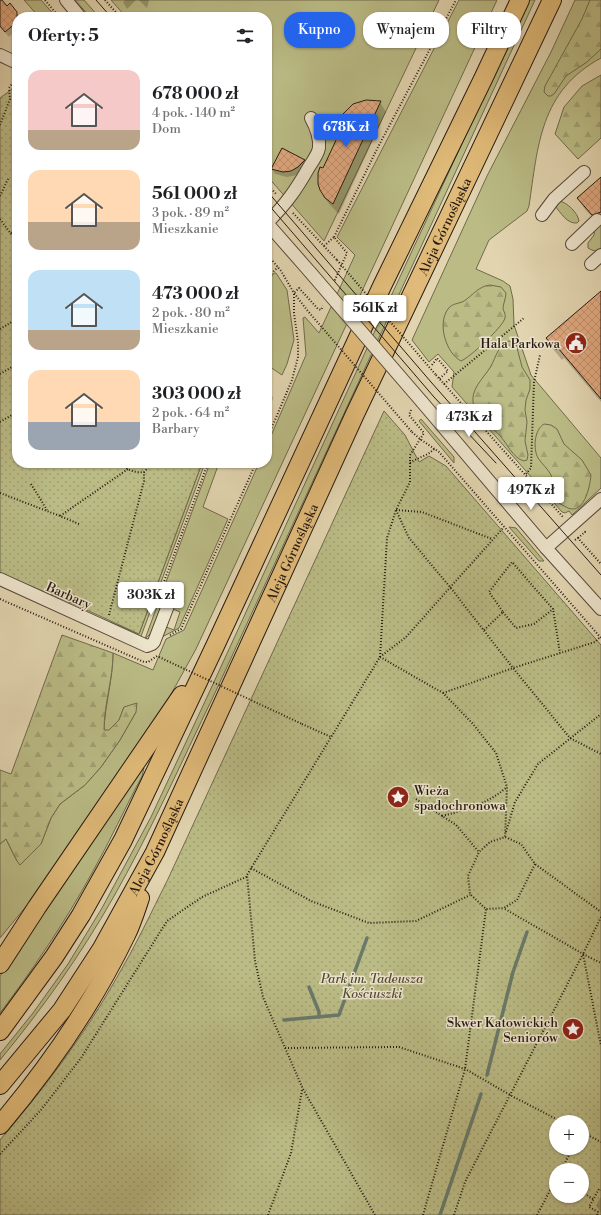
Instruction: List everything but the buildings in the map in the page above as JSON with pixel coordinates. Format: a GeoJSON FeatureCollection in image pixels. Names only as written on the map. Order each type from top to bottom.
{"type":"FeatureCollection","features":[{"type":"Feature","properties":{"kind":"highway"},"geometry":{"type":"LineString","coordinates":[[0,1031],[54,957],[94,892],[132,820],[215,646],[382,286],[520,0]]}},
{"type":"Feature","properties":{"kind":"highway","name":"Aleja Górnośląska"},"geometry":{"type":"LineString","coordinates":[[0,1085],[62,1010],[101,950],[155,852],[355,414],[552,0]]}},
{"type":"Feature","properties":{"kind":"highway"},"geometry":{"type":"LineString","coordinates":[[0,964],[37,907],[215,646]]}},
{"type":"Feature","properties":{"kind":"highway"},"geometry":{"type":"LineString","coordinates":[[0,1125],[46,1067],[86,1007],[107,972],[127,934],[155,852]]}},
{"type":"Feature","properties":{"kind":"highway"},"geometry":{"type":"LineString","coordinates":[[0,946],[37,907]]}},
{"type":"Feature","properties":{"kind":"street"},"geometry":{"type":"LineString","coordinates":[[66,0],[74,12]]}},
{"type":"Feature","properties":{"kind":"street"},"geometry":{"type":"LineString","coordinates":[[0,56],[12,61]]}},
{"type":"Feature","properties":{"kind":"street"},"geometry":{"type":"LineString","coordinates":[[272,218],[294,194],[319,148],[319,138],[311,118]]}},
{"type":"Feature","properties":{"kind":"street"},"geometry":{"type":"LineString","coordinates":[[542,214],[554,199],[584,172]]}},
{"type":"Feature","properties":{"kind":"street"},"geometry":{"type":"LineString","coordinates":[[572,244],[597,220]]}},
{"type":"Feature","properties":{"kind":"street"},"geometry":{"type":"LineString","coordinates":[[272,229],[546,548],[601,609]]}},
{"type":"Feature","properties":{"kind":"street"},"geometry":{"type":"LineString","coordinates":[[591,264],[601,255]]}},
{"type":"Feature","properties":{"kind":"street"},"geometry":{"type":"LineString","coordinates":[[546,548],[601,499]]}},
{"type":"Feature","properties":{"kind":"street","name":"Barbary"},"geometry":{"type":"LineString","coordinates":[[0,579],[147,646],[154,642],[169,603]]}},
{"type":"Feature","properties":{"kind":"path"},"geometry":{"type":"LineString","coordinates":[[45,0],[55,12]]}},
{"type":"Feature","properties":{"kind":"path"},"geometry":{"type":"LineString","coordinates":[[105,0],[116,12]]}},
{"type":"Feature","properties":{"kind":"path"},"geometry":{"type":"LineString","coordinates":[[324,246],[334,237],[377,149],[456,0]]}},
{"type":"Feature","properties":{"kind":"path"},"geometry":{"type":"LineString","coordinates":[[0,125],[10,99],[9,88],[12,84]]}},
{"type":"Feature","properties":{"kind":"path"},"geometry":{"type":"LineString","coordinates":[[0,196],[10,177]]}},
{"type":"Feature","properties":{"kind":"path"},"geometry":{"type":"LineString","coordinates":[[272,189],[337,260],[436,376],[564,517],[560,521]]}},
{"type":"Feature","properties":{"kind":"path"},"geometry":{"type":"LineString","coordinates":[[0,219],[12,236]]}},
{"type":"Feature","properties":{"kind":"path"},"geometry":{"type":"LineString","coordinates":[[334,237],[345,250]]}},
{"type":"Feature","properties":{"kind":"path"},"geometry":{"type":"LineString","coordinates":[[272,260],[307,310],[412,432],[439,452],[601,638],[595,642],[513,668],[443,693]]}},
{"type":"Feature","properties":{"kind":"path"},"geometry":{"type":"LineString","coordinates":[[272,273],[278,267]]}},
{"type":"Feature","properties":{"kind":"path"},"geometry":{"type":"LineString","coordinates":[[272,426],[292,380],[298,357],[298,342],[294,313],[294,293],[299,288],[318,309]]}},
{"type":"Feature","properties":{"kind":"path"},"geometry":{"type":"LineString","coordinates":[[444,384],[524,318]]}},
{"type":"Feature","properties":{"kind":"path"},"geometry":{"type":"LineString","coordinates":[[0,329],[12,322]]}},
{"type":"Feature","properties":{"kind":"path"},"geometry":{"type":"LineString","coordinates":[[526,474],[531,468],[534,382],[540,355]]}},
{"type":"Feature","properties":{"kind":"path"},"geometry":{"type":"LineString","coordinates":[[432,365],[437,358],[448,371],[439,379]]}},
{"type":"Feature","properties":{"kind":"path"},"geometry":{"type":"LineString","coordinates":[[0,374],[12,367]]}},
{"type":"Feature","properties":{"kind":"path"},"geometry":{"type":"LineString","coordinates":[[380,657],[387,538],[396,510],[410,482],[410,455],[424,433],[409,415],[411,410]]}},
{"type":"Feature","properties":{"kind":"path"},"geometry":{"type":"LineString","coordinates":[[0,422],[12,415]]}},
{"type":"Feature","properties":{"kind":"path"},"geometry":{"type":"LineString","coordinates":[[410,463],[416,458],[428,455],[434,448]]}},
{"type":"Feature","properties":{"kind":"path"},"geometry":{"type":"LineString","coordinates":[[60,516],[128,469],[138,473],[144,472],[148,468]]}},
{"type":"Feature","properties":{"kind":"path"},"geometry":{"type":"LineString","coordinates":[[158,597],[206,468]]}},
{"type":"Feature","properties":{"kind":"path"},"geometry":{"type":"LineString","coordinates":[[185,621],[254,468]]}},
{"type":"Feature","properties":{"kind":"path"},"geometry":{"type":"LineString","coordinates":[[108,618],[144,480],[144,472]]}},
{"type":"Feature","properties":{"kind":"path"},"geometry":{"type":"LineString","coordinates":[[31,484],[47,511]]}},
{"type":"Feature","properties":{"kind":"path"},"geometry":{"type":"LineString","coordinates":[[0,493],[79,524]]}},
{"type":"Feature","properties":{"kind":"path"},"geometry":{"type":"LineString","coordinates":[[396,510],[422,512],[492,539]]}},
{"type":"Feature","properties":{"kind":"path"},"geometry":{"type":"LineString","coordinates":[[396,510],[409,538],[450,587],[570,738],[601,754]]}},
{"type":"Feature","properties":{"kind":"path"},"geometry":{"type":"LineString","coordinates":[[375,1215],[302,1089],[263,997],[255,961],[248,876],[251,868],[380,657],[406,637],[504,527]]}},
{"type":"Feature","properties":{"kind":"path"},"geometry":{"type":"LineString","coordinates":[[572,542],[578,538],[601,564]]}},
{"type":"Feature","properties":{"kind":"path"},"geometry":{"type":"LineString","coordinates":[[553,609],[534,624],[516,628],[489,592],[512,562],[553,609],[560,653]]}},
{"type":"Feature","properties":{"kind":"path"},"geometry":{"type":"LineString","coordinates":[[542,570],[547,565]]}},
{"type":"Feature","properties":{"kind":"path"},"geometry":{"type":"LineString","coordinates":[[0,599],[144,662],[148,662],[157,656],[330,738]]}},
{"type":"Feature","properties":{"kind":"path"},"geometry":{"type":"LineString","coordinates":[[484,630],[503,612]]}},
{"type":"Feature","properties":{"kind":"path"},"geometry":{"type":"LineString","coordinates":[[380,657],[443,693],[473,724],[496,754],[507,787],[505,837]]}},
{"type":"Feature","properties":{"kind":"path"},"geometry":{"type":"LineString","coordinates":[[505,837],[515,802],[538,764],[601,714]]}},
{"type":"Feature","properties":{"kind":"path"},"geometry":{"type":"LineString","coordinates":[[442,816],[470,808],[499,794],[507,787]]}},
{"type":"Feature","properties":{"kind":"path"},"geometry":{"type":"LineString","coordinates":[[416,799],[456,825],[479,852]]}},
{"type":"Feature","properties":{"kind":"path"},"geometry":{"type":"LineString","coordinates":[[534,864],[517,900],[504,908],[486,909],[470,894],[468,876],[479,852],[490,842],[505,837],[521,844],[534,864],[601,912]]}},
{"type":"Feature","properties":{"kind":"path"},"geometry":{"type":"LineString","coordinates":[[251,868],[311,901],[370,923],[416,921],[470,894]]}},
{"type":"Feature","properties":{"kind":"path"},"geometry":{"type":"LineString","coordinates":[[0,1154],[41,1110],[81,1058],[167,921],[202,897],[248,876]]}},
{"type":"Feature","properties":{"kind":"path"},"geometry":{"type":"LineString","coordinates":[[504,908],[601,963]]}},
{"type":"Feature","properties":{"kind":"path"},"geometry":{"type":"LineString","coordinates":[[423,1215],[464,1069],[486,909]]}},
{"type":"Feature","properties":{"kind":"path"},"geometry":{"type":"LineString","coordinates":[[454,1215],[465,1182],[601,917]]}},
{"type":"Feature","properties":{"kind":"path"},"geometry":{"type":"LineString","coordinates":[[583,954],[601,1046]]}},
{"type":"Feature","properties":{"kind":"path"},"geometry":{"type":"LineString","coordinates":[[285,1048],[399,1047],[464,1069],[549,1115]]}},
{"type":"Feature","properties":{"kind":"path"},"geometry":{"type":"LineString","coordinates":[[268,1215],[291,1153],[302,1089]]}},
{"type":"Feature","properties":{"kind":"path"},"geometry":{"type":"LineString","coordinates":[[589,1136],[601,1142]]}},
{"type":"Feature","properties":{"kind":"path"},"geometry":{"type":"LineString","coordinates":[[601,1190],[599,1188],[589,1207],[601,1214]]}},
{"type":"Feature","properties":{"kind":"path"},"geometry":{"type":"LineString","coordinates":[[537,1215],[549,1192]]}},
{"type":"Feature","properties":{"kind":"path"},"geometry":{"type":"LineString","coordinates":[[589,1196],[594,1199]]}},
{"type":"Feature","properties":{"kind":"green space"},"geometry":{"type":"Polygon","coordinates":[[[24,0],[41,0],[52,12],[35,12],[24,0]]]}},
{"type":"Feature","properties":{"kind":"green space"},"geometry":{"type":"Polygon","coordinates":[[[75,0],[84,0],[95,12],[86,12],[75,0]]]}},
{"type":"Feature","properties":{"kind":"green space"},"geometry":{"type":"Polygon","coordinates":[[[111,0],[439,0],[433,12],[363,12],[363,48],[416,48],[324,241],[272,182],[272,12],[122,12],[111,0]]]}},
{"type":"Feature","properties":{"kind":"green space"},"geometry":{"type":"Polygon","coordinates":[[[459,0],[497,0],[491,12],[457,12],[457,48],[475,48],[196,649],[169,698],[42,887],[0,938],[0,844],[6,839],[17,861],[41,844],[51,818],[60,804],[85,785],[101,767],[120,740],[136,712],[124,707],[119,720],[109,731],[104,730],[112,672],[113,653],[153,670],[166,639],[184,630],[257,468],[272,468],[272,433],[306,355],[303,318],[305,317],[319,333],[355,255],[337,237],[434,48],[449,48],[449,19],[459,0]]]}},
{"type":"Feature","properties":{"kind":"green space"},"geometry":{"type":"Polygon","coordinates":[[[529,0],[535,0],[521,30],[521,17],[529,0]]]}},
{"type":"Feature","properties":{"kind":"green space"},"geometry":{"type":"Polygon","coordinates":[[[575,0],[601,0],[601,58],[581,71],[565,86],[554,103],[540,141],[527,211],[489,240],[476,269],[503,281],[510,286],[513,299],[514,325],[531,375],[601,458],[601,488],[572,515],[569,511],[565,513],[562,512],[452,387],[454,372],[438,354],[429,362],[412,340],[487,176],[551,52],[575,0]]]}},
{"type":"Feature","properties":{"kind":"green space"},"geometry":{"type":"Polygon","coordinates":[[[590,0],[601,0],[601,49],[587,62],[566,76],[554,94],[548,96],[544,92],[545,86],[582,19],[590,0]]]}},
{"type":"Feature","properties":{"kind":"green space"},"geometry":{"type":"Polygon","coordinates":[[[507,48],[513,48],[214,695],[153,823],[127,873],[87,941],[46,1002],[0,1060],[0,1054],[33,1013],[68,964],[102,908],[151,817],[507,48]]]}},
{"type":"Feature","properties":{"kind":"green space"},"geometry":{"type":"Polygon","coordinates":[[[601,75],[601,138],[578,159],[555,134],[564,107],[582,86],[601,75]]]}},
{"type":"Feature","properties":{"kind":"green space"},"geometry":{"type":"Polygon","coordinates":[[[12,88],[12,468],[200,468],[139,634],[0,573],[0,98],[12,88]]]}},
{"type":"Feature","properties":{"kind":"green space"},"geometry":{"type":"Polygon","coordinates":[[[559,201],[565,203],[574,211],[579,221],[577,223],[570,222],[562,215],[555,206],[559,201]]]}},
{"type":"Feature","properties":{"kind":"green space"},"geometry":{"type":"Polygon","coordinates":[[[601,223],[601,248],[596,251],[588,248],[588,243],[594,235],[595,228],[601,223]]]}},
{"type":"Feature","properties":{"kind":"green space"},"geometry":{"type":"Polygon","coordinates":[[[276,273],[287,290],[294,340],[282,375],[272,368],[272,276],[276,273]]]}},
{"type":"Feature","properties":{"kind":"green space"},"geometry":{"type":"Polygon","coordinates":[[[490,285],[501,287],[506,293],[503,309],[505,318],[485,342],[461,361],[451,352],[447,345],[443,330],[445,315],[451,306],[464,301],[479,289],[490,285]]]}},
{"type":"Feature","properties":{"kind":"green space"},"geometry":{"type":"Polygon","coordinates":[[[509,341],[516,344],[522,367],[530,380],[530,389],[526,400],[525,410],[527,422],[525,441],[528,455],[527,460],[524,461],[514,454],[496,431],[484,420],[475,408],[473,402],[473,394],[477,386],[491,366],[502,345],[509,341]]]}},
{"type":"Feature","properties":{"kind":"green space","name":"Park im. Tadeusza Kościuszki"},"geometry":{"type":"Polygon","coordinates":[[[384,411],[405,435],[419,462],[429,456],[446,466],[601,645],[601,1215],[0,1215],[0,1140],[32,1102],[90,1022],[130,955],[143,930],[384,411]]]}},
{"type":"Feature","properties":{"kind":"green space"},"geometry":{"type":"Polygon","coordinates":[[[421,419],[454,457],[454,463],[419,421],[421,419]]]}},
{"type":"Feature","properties":{"kind":"green space"},"geometry":{"type":"Polygon","coordinates":[[[544,424],[551,425],[557,429],[564,444],[582,460],[591,475],[587,493],[581,505],[577,508],[572,509],[560,504],[554,496],[551,475],[536,454],[536,435],[544,424]]]}},
{"type":"Feature","properties":{"kind":"green space"},"geometry":{"type":"Polygon","coordinates":[[[200,468],[203,468],[140,639],[109,623],[110,622],[139,634],[200,468]]]}},
{"type":"Feature","properties":{"kind":"green space"},"geometry":{"type":"Polygon","coordinates":[[[208,468],[217,468],[203,507],[228,519],[179,628],[162,637],[166,627],[174,630],[180,612],[173,609],[176,600],[165,596],[151,633],[145,639],[208,468]]]}},
{"type":"Feature","properties":{"kind":"green space"},"geometry":{"type":"Polygon","coordinates":[[[509,527],[516,528],[544,561],[539,561],[509,527]]]}},
{"type":"Feature","properties":{"kind":"green space"},"geometry":{"type":"Polygon","coordinates":[[[62,635],[113,653],[112,672],[105,711],[104,730],[109,730],[119,720],[124,707],[137,703],[136,712],[120,740],[101,767],[85,785],[60,804],[51,818],[41,844],[20,865],[6,839],[0,844],[0,770],[11,774],[62,635]]]}},
{"type":"Feature","properties":{"kind":"green space"},"geometry":{"type":"Polygon","coordinates":[[[142,767],[144,768],[142,776],[82,891],[49,944],[0,1013],[0,976],[142,767]]]}},
{"type":"Feature","properties":{"kind":"waterway"},"geometry":{"type":"LineString","coordinates":[[487,1075],[513,972],[527,932]]}},
{"type":"Feature","properties":{"kind":"waterway"},"geometry":{"type":"LineString","coordinates":[[284,1020],[339,1015],[367,938]]}},
{"type":"Feature","properties":{"kind":"waterway"},"geometry":{"type":"LineString","coordinates":[[309,987],[319,1012],[319,1017]]}},
{"type":"Feature","properties":{"kind":"waterway"},"geometry":{"type":"LineString","coordinates":[[440,1215],[481,1094]]}},
{"type":"Feature","properties":{"kind":"tram line"},"geometry":{"type":"LineString","coordinates":[[96,0],[107,12]]}},
{"type":"Feature","properties":{"kind":"tram line"},"geometry":{"type":"LineString","coordinates":[[272,197],[431,382],[601,575]]}},
{"type":"Feature","properties":{"kind":"tram line"},"geometry":{"type":"LineString","coordinates":[[272,209],[434,397],[496,463]]}},
{"type":"Feature","properties":{"kind":"place","name":"Hala Parkowa"},"geometry":{"type":"Point","coordinates":[576,343]}},
{"type":"Feature","properties":{"kind":"place","name":"Wieża spadochronowa"},"geometry":{"type":"Point","coordinates":[398,797]}},
{"type":"Feature","properties":{"kind":"place","name":"Skwer Katowickich Seniorów"},"geometry":{"type":"Point","coordinates":[573,1029]}}]}
